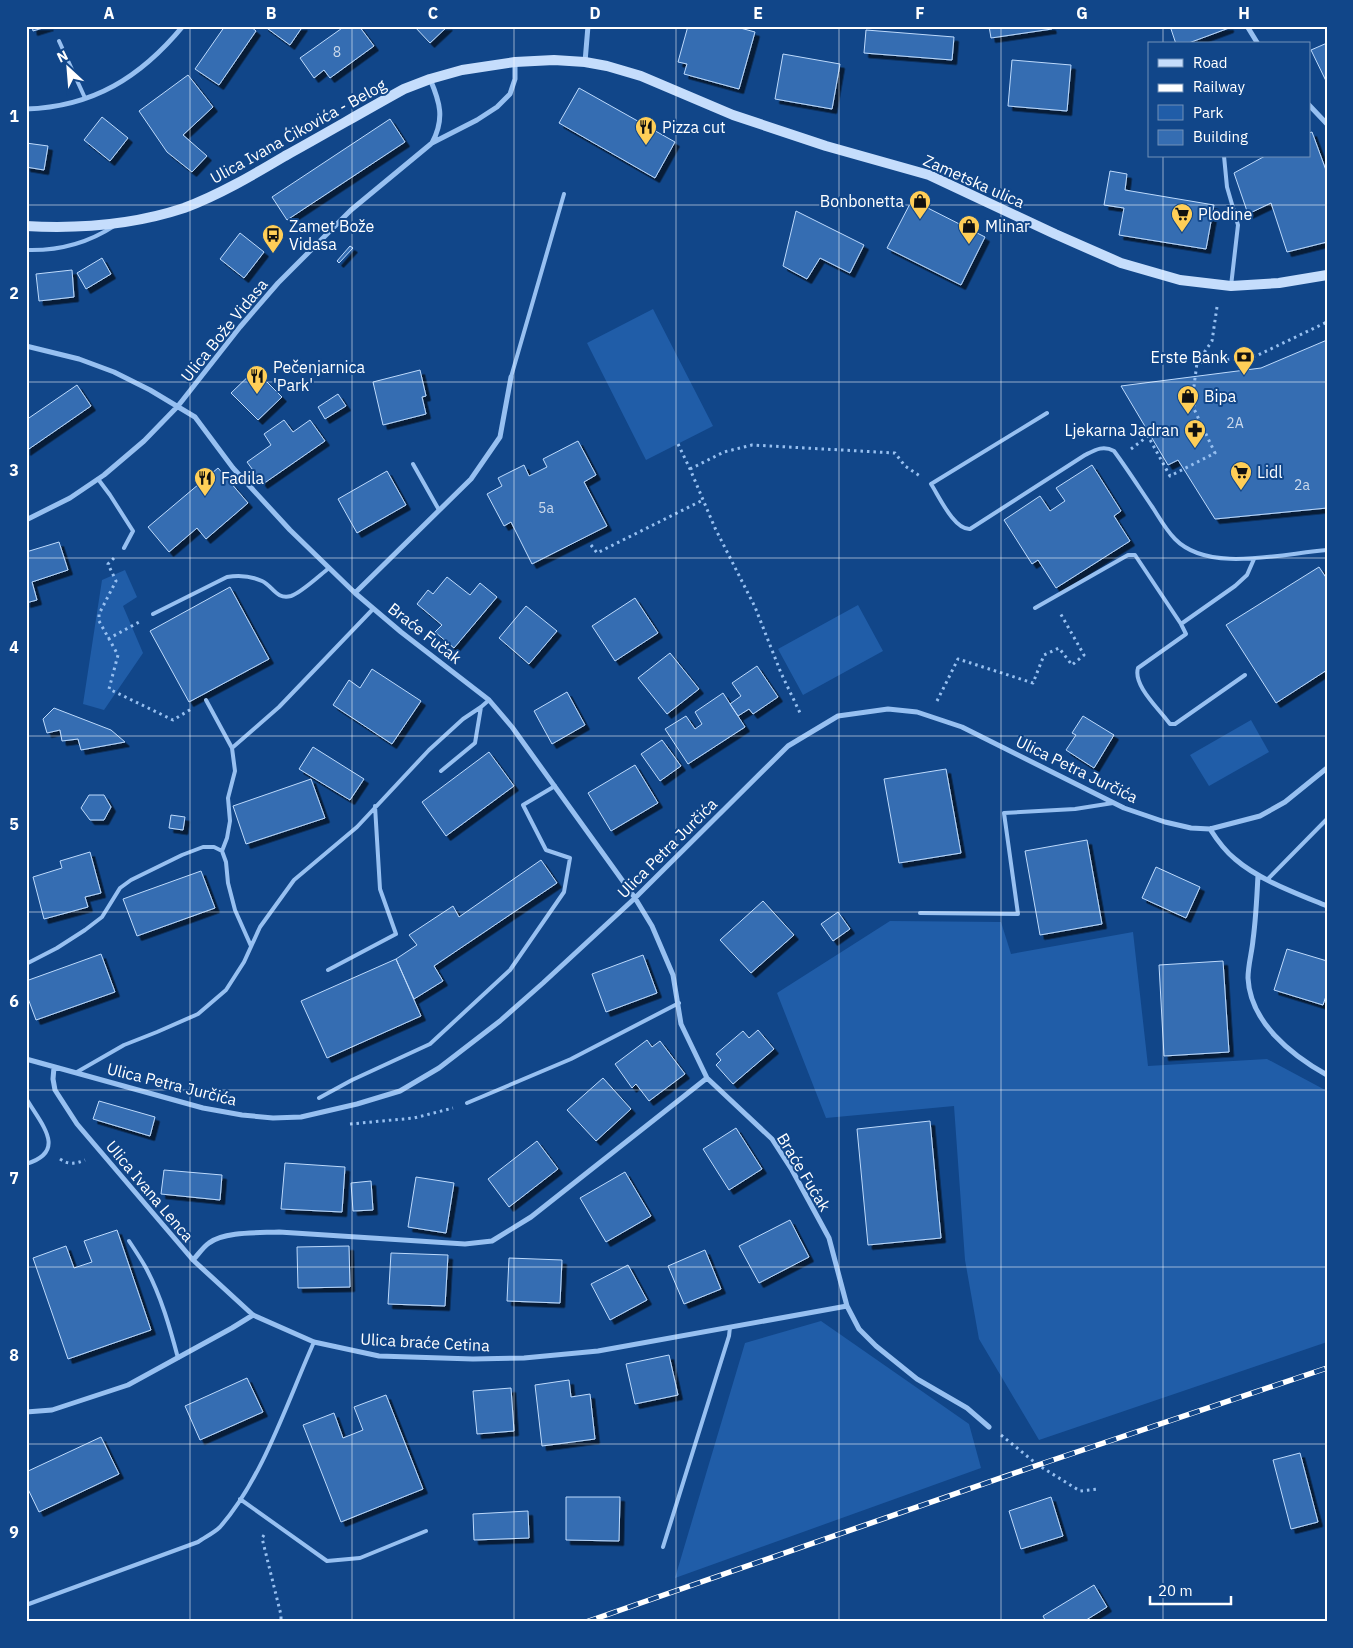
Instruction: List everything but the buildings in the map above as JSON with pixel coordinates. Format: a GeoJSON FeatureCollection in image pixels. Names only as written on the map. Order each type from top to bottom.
{"type":"FeatureCollection","features":[{"type":"Feature","properties":{"kind":"main road","name":"Ulica Ivana Ćikovića - Belog"},"geometry":{"type":"LineString","coordinates":[[26,226],[95,226],[153,216],[184,208],[223,191],[404,89],[430,79],[462,70],[515,62],[554,60],[585,62]]}},
{"type":"Feature","properties":{"kind":"main road","name":"Zametska ulica"},"geometry":{"type":"LineString","coordinates":[[585,62],[625,70],[733,115],[826,146],[929,175],[1121,263],[1180,280],[1231,286],[1279,283],[1327,275]]}},
{"type":"Feature","properties":{"kind":"street"},"geometry":{"type":"LineString","coordinates":[[26,109],[45,108],[85,98],[112,88],[131,76],[163,48],[183,26]]}},
{"type":"Feature","properties":{"kind":"street"},"geometry":{"type":"LineString","coordinates":[[585,62],[588,26]]}},
{"type":"Feature","properties":{"kind":"street"},"geometry":{"type":"LineString","coordinates":[[1247,26],[1257,42]]}},
{"type":"Feature","properties":{"kind":"street","name":"Ulica Bože Vidasa"},"geometry":{"type":"LineString","coordinates":[[26,520],[70,498],[98,479],[144,441],[178,406],[240,327],[278,283],[351,210],[432,143],[477,120],[497,107],[510,94],[514,79],[515,62]]}},
{"type":"Feature","properties":{"kind":"street"},"geometry":{"type":"LineString","coordinates":[[430,79],[438,102],[440,115],[439,131],[432,143]]}},
{"type":"Feature","properties":{"kind":"street"},"geometry":{"type":"LineString","coordinates":[[1310,106],[1327,124]]}},
{"type":"Feature","properties":{"kind":"street","name":"Braće Fučak"},"geometry":{"type":"LineString","coordinates":[[26,346],[79,359],[114,372],[195,417],[233,468],[290,530],[355,593],[490,700],[512,727],[635,898]]}},
{"type":"Feature","properties":{"kind":"street"},"geometry":{"type":"LineString","coordinates":[[355,593],[471,479],[500,438],[511,377]]}},
{"type":"Feature","properties":{"kind":"street","name":"Ulica Petra Jurčića"},"geometry":{"type":"LineString","coordinates":[[26,1059],[203,1108],[273,1118],[301,1117],[357,1104],[400,1091],[439,1068],[500,1021],[635,898],[788,746],[838,716],[888,709],[917,712],[962,727],[1113,803],[1165,822],[1191,828],[1210,829],[1260,816],[1285,802],[1327,768]]}},
{"type":"Feature","properties":{"kind":"street"},"geometry":{"type":"LineString","coordinates":[[1210,829],[1220,844],[1236,860],[1258,875],[1327,906]]}},
{"type":"Feature","properties":{"kind":"street"},"geometry":{"type":"LineString","coordinates":[[1258,875],[1248,977],[1251,996],[1261,1017],[1288,1049],[1327,1075]]}},
{"type":"Feature","properties":{"kind":"street","name":"Braće Fućak"},"geometry":{"type":"LineString","coordinates":[[635,898],[652,926],[673,975],[681,1024],[707,1078],[772,1139],[829,1238],[847,1306],[859,1329],[876,1346],[917,1378],[967,1408],[989,1427]]}},
{"type":"Feature","properties":{"kind":"street","name":"Ulica Ivana Lenca"},"geometry":{"type":"LineString","coordinates":[[54,1067],[53,1079],[55,1090],[77,1124],[193,1260],[254,1315]]}},
{"type":"Feature","properties":{"kind":"street"},"geometry":{"type":"LineString","coordinates":[[193,1260],[210,1242],[226,1236],[279,1232],[465,1244],[492,1241],[531,1218],[707,1078]]}},
{"type":"Feature","properties":{"kind":"street","name":"Ulica braće Cetina"},"geometry":{"type":"LineString","coordinates":[[254,1315],[314,1342],[379,1356],[473,1359],[524,1358],[598,1351],[847,1306]]}},
{"type":"Feature","properties":{"kind":"street"},"geometry":{"type":"LineString","coordinates":[[26,1412],[52,1410],[128,1385],[254,1315]]}},
{"type":"Feature","properties":{"kind":"lane"},"geometry":{"type":"LineString","coordinates":[[60,41],[85,98]]}},
{"type":"Feature","properties":{"kind":"lane"},"geometry":{"type":"LineString","coordinates":[[1224,158],[1228,187],[1238,225],[1231,286]]}},
{"type":"Feature","properties":{"kind":"lane"},"geometry":{"type":"LineString","coordinates":[[511,377],[564,194]]}},
{"type":"Feature","properties":{"kind":"lane"},"geometry":{"type":"LineString","coordinates":[[26,250],[41,251],[67,247],[99,236],[121,222]]}},
{"type":"Feature","properties":{"kind":"lane"},"geometry":{"type":"LineString","coordinates":[[1047,413],[931,484],[951,517],[959,525],[965,529],[970,528],[1098,448],[1114,451],[1163,524],[1176,540],[1193,550],[1211,557],[1233,559],[1254,559],[1327,550]]}},
{"type":"Feature","properties":{"kind":"lane"},"geometry":{"type":"LineString","coordinates":[[414,464],[439,510]]}},
{"type":"Feature","properties":{"kind":"lane"},"geometry":{"type":"LineString","coordinates":[[98,479],[133,532],[124,548]]}},
{"type":"Feature","properties":{"kind":"lane"},"geometry":{"type":"LineString","coordinates":[[1035,608],[1128,554],[1132,554],[1186,634],[1138,668],[1136,674],[1138,683],[1170,724],[1175,724],[1245,675]]}},
{"type":"Feature","properties":{"kind":"lane"},"geometry":{"type":"LineString","coordinates":[[1181,624],[1241,581],[1247,575],[1254,559]]}},
{"type":"Feature","properties":{"kind":"lane"},"geometry":{"type":"LineString","coordinates":[[153,614],[228,576],[240,575],[263,581],[276,594],[282,597],[292,595],[329,568]]}},
{"type":"Feature","properties":{"kind":"lane"},"geometry":{"type":"LineString","coordinates":[[232,748],[279,707],[373,609]]}},
{"type":"Feature","properties":{"kind":"lane"},"geometry":{"type":"LineString","coordinates":[[206,700],[232,748],[235,771],[228,798],[230,821],[222,851],[226,862],[228,883],[236,910],[251,946]]}},
{"type":"Feature","properties":{"kind":"lane"},"geometry":{"type":"LineString","coordinates":[[77,1072],[124,1045],[198,1014],[226,990],[244,962],[260,927],[294,880],[357,827],[429,750],[463,719],[490,700]]}},
{"type":"Feature","properties":{"kind":"lane"},"geometry":{"type":"LineString","coordinates":[[441,772],[475,743],[481,707]]}},
{"type":"Feature","properties":{"kind":"lane"},"geometry":{"type":"LineString","coordinates":[[319,1098],[352,1080],[430,1044],[510,970],[564,892],[570,858],[546,850],[522,805],[555,786]]}},
{"type":"Feature","properties":{"kind":"lane"},"geometry":{"type":"LineString","coordinates":[[920,912],[1018,914],[1004,813],[1075,809],[1113,803]]}},
{"type":"Feature","properties":{"kind":"lane"},"geometry":{"type":"LineString","coordinates":[[328,970],[396,934],[380,889],[375,806]]}},
{"type":"Feature","properties":{"kind":"lane"},"geometry":{"type":"LineString","coordinates":[[1268,879],[1327,819]]}},
{"type":"Feature","properties":{"kind":"lane"},"geometry":{"type":"LineString","coordinates":[[26,964],[86,930],[102,917],[120,888],[131,880],[203,847],[214,847],[222,851]]}},
{"type":"Feature","properties":{"kind":"lane"},"geometry":{"type":"LineString","coordinates":[[468,1103],[571,1059],[679,1003]]}},
{"type":"Feature","properties":{"kind":"lane"},"geometry":{"type":"LineString","coordinates":[[26,1098],[45,1128],[49,1142],[47,1152],[40,1160],[26,1164]]}},
{"type":"Feature","properties":{"kind":"lane"},"geometry":{"type":"LineString","coordinates":[[129,1241],[146,1268],[159,1297],[178,1358]]}},
{"type":"Feature","properties":{"kind":"lane"},"geometry":{"type":"LineString","coordinates":[[663,1547],[729,1336],[730,1327]]}},
{"type":"Feature","properties":{"kind":"lane"},"geometry":{"type":"LineString","coordinates":[[26,1605],[198,1542],[218,1529],[240,1499],[265,1455],[314,1342]]}},
{"type":"Feature","properties":{"kind":"lane"},"geometry":{"type":"LineString","coordinates":[[240,1499],[327,1561],[360,1558],[426,1531]]}},
{"type":"Feature","properties":{"kind":"path"},"geometry":{"type":"LineString","coordinates":[[1119,458],[1148,436],[1170,476],[1215,453],[1194,410],[1194,386],[1197,363],[1212,341],[1217,307]]}},
{"type":"Feature","properties":{"kind":"path"},"geometry":{"type":"LineString","coordinates":[[1197,363],[1256,356],[1327,322]]}},
{"type":"Feature","properties":{"kind":"path"},"geometry":{"type":"LineString","coordinates":[[678,444],[715,528],[755,607],[781,673],[802,715]]}},
{"type":"Feature","properties":{"kind":"path"},"geometry":{"type":"LineString","coordinates":[[690,469],[724,452],[752,445],[895,453],[905,466]]}},
{"type":"Feature","properties":{"kind":"path"},"geometry":{"type":"LineString","coordinates":[[591,545],[597,553],[704,500]]}},
{"type":"Feature","properties":{"kind":"path"},"geometry":{"type":"LineString","coordinates":[[110,569],[116,581],[99,614],[99,621],[118,655],[110,689],[172,720],[184,713]]}},
{"type":"Feature","properties":{"kind":"path"},"geometry":{"type":"LineString","coordinates":[[935,704],[958,659],[1033,683],[1044,655],[1059,648],[1072,665],[1084,655],[1052,599]]}},
{"type":"Feature","properties":{"kind":"path"},"geometry":{"type":"LineString","coordinates":[[108,638],[136,624]]}},
{"type":"Feature","properties":{"kind":"path"},"geometry":{"type":"LineString","coordinates":[[363,1124],[414,1118],[468,1103]]}},
{"type":"Feature","properties":{"kind":"path"},"geometry":{"type":"LineString","coordinates":[[67,1164],[84,1160]]}},
{"type":"Feature","properties":{"kind":"path"},"geometry":{"type":"LineString","coordinates":[[989,1427],[1007,1439],[1038,1465],[1080,1491],[1098,1490]]}},
{"type":"Feature","properties":{"kind":"path"},"geometry":{"type":"LineString","coordinates":[[266,1552],[282,1615],[281,1622]]}},
{"type":"Feature","properties":{"kind":"green space"},"geometry":{"type":"Polygon","coordinates":[[[653,309],[713,426],[646,460],[587,343],[653,309]]]}},
{"type":"Feature","properties":{"kind":"green space"},"geometry":{"type":"Polygon","coordinates":[[[125,570],[137,597],[123,606],[143,653],[104,710],[83,704],[102,580],[125,570]]]}},
{"type":"Feature","properties":{"kind":"green space"},"geometry":{"type":"Polygon","coordinates":[[[858,605],[883,651],[803,695],[778,649],[858,605]]]}},
{"type":"Feature","properties":{"kind":"green space"},"geometry":{"type":"Polygon","coordinates":[[[1251,720],[1269,752],[1209,786],[1190,755],[1251,720]]]}},
{"type":"Feature","properties":{"kind":"green space"},"geometry":{"type":"Polygon","coordinates":[[[890,921],[1001,922],[1011,954],[1133,932],[1148,1066],[1267,1059],[1327,1091],[1327,1342],[1039,1440],[979,1339],[965,1260],[954,1106],[826,1118],[777,993],[890,921]]]}},
{"type":"Feature","properties":{"kind":"green space"},"geometry":{"type":"Polygon","coordinates":[[[821,1321],[969,1424],[981,1468],[675,1578],[745,1343],[821,1321]]]}},
{"type":"Feature","properties":{"kind":"railway"},"geometry":{"type":"LineString","coordinates":[[586,1622],[1038,1465],[1327,1368]]}},
{"type":"Feature","properties":{"kind":"place","name":"Pizza cut"},"geometry":{"type":"Point","coordinates":[646,146]}},
{"type":"Feature","properties":{"kind":"place","name":"Bonbonetta"},"geometry":{"type":"Point","coordinates":[920,220]}},
{"type":"Feature","properties":{"kind":"place","name":"Plodine"},"geometry":{"type":"Point","coordinates":[1182,233]}},
{"type":"Feature","properties":{"kind":"place","name":"Mlinar"},"geometry":{"type":"Point","coordinates":[969,245]}},
{"type":"Feature","properties":{"kind":"place","name":"Zamet Bože Vidasa"},"geometry":{"type":"Point","coordinates":[273,254]}},
{"type":"Feature","properties":{"kind":"place","name":"Erste Bank"},"geometry":{"type":"Point","coordinates":[1244,376]}},
{"type":"Feature","properties":{"kind":"place","name":"Pečenjarnica 'Park'"},"geometry":{"type":"Point","coordinates":[257,395]}},
{"type":"Feature","properties":{"kind":"place","name":"Bipa"},"geometry":{"type":"Point","coordinates":[1188,415]}},
{"type":"Feature","properties":{"kind":"place","name":"Ljekarna Jadran"},"geometry":{"type":"Point","coordinates":[1195,449]}},
{"type":"Feature","properties":{"kind":"place","name":"Lidl"},"geometry":{"type":"Point","coordinates":[1241,491]}},
{"type":"Feature","properties":{"kind":"place","name":"Fadila"},"geometry":{"type":"Point","coordinates":[205,497]}}]}
